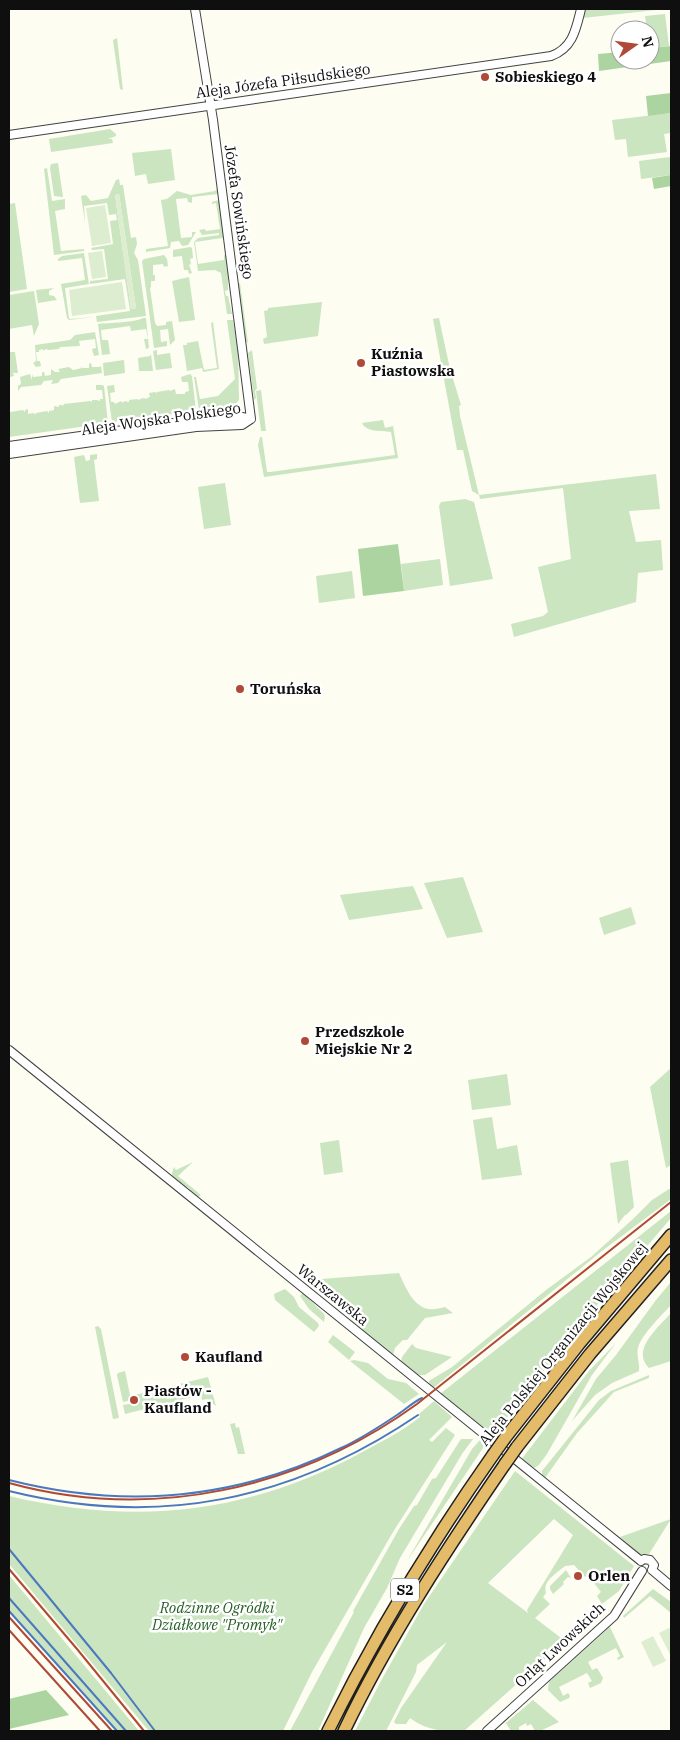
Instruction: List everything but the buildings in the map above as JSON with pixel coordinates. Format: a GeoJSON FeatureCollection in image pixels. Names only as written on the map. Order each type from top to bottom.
{"type":"FeatureCollection","features":[{"type":"Feature","properties":{"kind":"highway","name":"Aleja Polskiej Organizacji Wojskowej"},"geometry":{"type":"LineString","coordinates":[[328,1731],[395,1606],[441,1532],[493,1455],[579,1344],[671,1235]]}},
{"type":"Feature","properties":{"kind":"highway","name":"Aleja Polskiej Organizacji Wojskowej"},"geometry":{"type":"LineString","coordinates":[[344,1731],[409,1610],[454,1538],[505,1464],[590,1354],[671,1260]]}},
{"type":"Feature","properties":{"kind":"street","name":"Józefa Sowińskiego"},"geometry":{"type":"LineString","coordinates":[[195,9],[235,282],[251,419]]}},
{"type":"Feature","properties":{"kind":"street","name":"Aleja Józefa Piłsudskiego"},"geometry":{"type":"LineString","coordinates":[[9,134],[551,56],[569,45],[575,34],[581,9]]}},
{"type":"Feature","properties":{"kind":"street","name":"Aleja Wojska Polskiego"},"geometry":{"type":"LineString","coordinates":[[9,446],[202,419],[242,417],[251,419]]}},
{"type":"Feature","properties":{"kind":"street","name":"Aleja Wojska Polskiego"},"geometry":{"type":"LineString","coordinates":[[9,454],[196,427],[242,425],[251,419]]}},
{"type":"Feature","properties":{"kind":"street","name":"Warszawska"},"geometry":{"type":"LineString","coordinates":[[9,1050],[641,1561]]}},
{"type":"Feature","properties":{"kind":"street"},"geometry":{"type":"LineString","coordinates":[[644,1558],[650,1560],[654,1565],[652,1570],[647,1573],[642,1571],[639,1566],[644,1558]]}},
{"type":"Feature","properties":{"kind":"street"},"geometry":{"type":"LineString","coordinates":[[652,1570],[671,1586]]}},
{"type":"Feature","properties":{"kind":"street","name":"Orląt Lwowskich"},"geometry":{"type":"LineString","coordinates":[[486,1731],[614,1616],[642,1571]]}},
{"type":"Feature","properties":{"kind":"green space"},"geometry":{"type":"Polygon","coordinates":[[[585,9],[665,9],[583,18],[585,9]]]}},
{"type":"Feature","properties":{"kind":"green space"},"geometry":{"type":"Polygon","coordinates":[[[665,14],[669,46],[660,47],[660,20],[646,20],[645,16],[665,14]]]}},
{"type":"Feature","properties":{"kind":"green space"},"geometry":{"type":"Polygon","coordinates":[[[117,38],[123,90],[120,89],[113,40],[117,38]]]}},
{"type":"Feature","properties":{"kind":"green space"},"geometry":{"type":"Polygon","coordinates":[[[671,46],[671,61],[660,63],[660,47],[671,46]]]}},
{"type":"Feature","properties":{"kind":"green space"},"geometry":{"type":"Polygon","coordinates":[[[610,53],[610,69],[599,71],[598,54],[610,53]]]}},
{"type":"Feature","properties":{"kind":"green space"},"geometry":{"type":"Polygon","coordinates":[[[671,93],[671,113],[648,116],[646,96],[671,93]]]}},
{"type":"Feature","properties":{"kind":"green space"},"geometry":{"type":"Polygon","coordinates":[[[671,113],[671,133],[664,134],[667,152],[628,157],[626,139],[615,140],[612,120],[671,113]]]}},
{"type":"Feature","properties":{"kind":"green space"},"geometry":{"type":"Polygon","coordinates":[[[110,129],[116,134],[116,136],[108,139],[112,139],[113,143],[51,152],[49,139],[110,129]]]}},
{"type":"Feature","properties":{"kind":"green space"},"geometry":{"type":"Polygon","coordinates":[[[171,149],[175,180],[148,184],[146,174],[135,176],[132,153],[171,149]]]}},
{"type":"Feature","properties":{"kind":"green space"},"geometry":{"type":"Polygon","coordinates":[[[670,157],[671,175],[641,179],[639,161],[670,157]]]}},
{"type":"Feature","properties":{"kind":"green space"},"geometry":{"type":"Polygon","coordinates":[[[58,163],[63,197],[54,196],[50,168],[51,164],[58,163]]]}},
{"type":"Feature","properties":{"kind":"green space"},"geometry":{"type":"Polygon","coordinates":[[[47,168],[52,201],[65,199],[65,209],[55,211],[61,251],[84,249],[84,251],[54,255],[44,169],[47,168]]]}},
{"type":"Feature","properties":{"kind":"green space"},"geometry":{"type":"Polygon","coordinates":[[[671,175],[671,186],[654,189],[652,178],[671,175]]]}},
{"type":"Feature","properties":{"kind":"green space"},"geometry":{"type":"Polygon","coordinates":[[[119,179],[120,185],[123,185],[131,238],[136,237],[137,244],[134,253],[138,260],[146,316],[97,322],[96,316],[130,311],[125,279],[90,284],[90,281],[108,279],[104,249],[92,250],[91,248],[113,244],[110,221],[117,220],[116,214],[109,215],[107,203],[84,206],[85,223],[81,196],[86,195],[91,201],[108,198],[116,180],[119,179]],[[119,194],[115,195],[131,309],[136,308],[119,194]]]}},
{"type":"Feature","properties":{"kind":"green space"},"geometry":{"type":"Polygon","coordinates":[[[217,183],[218,194],[192,197],[192,203],[188,202],[187,198],[176,199],[181,238],[192,237],[192,232],[196,232],[188,245],[182,246],[179,241],[171,242],[170,248],[146,252],[146,249],[168,246],[161,200],[167,199],[177,191],[191,195],[215,191],[217,183]]]}},
{"type":"Feature","properties":{"kind":"green space"},"geometry":{"type":"Polygon","coordinates":[[[119,194],[136,308],[131,309],[115,195],[119,194]]]}},
{"type":"Feature","properties":{"kind":"green space"},"geometry":{"type":"Polygon","coordinates":[[[219,200],[224,239],[195,242],[198,264],[224,260],[224,255],[226,255],[228,290],[225,291],[232,314],[227,314],[221,273],[215,270],[198,271],[194,242],[198,238],[219,235],[219,233],[202,235],[199,230],[220,229],[216,203],[212,204],[212,202],[219,200]]]}},
{"type":"Feature","properties":{"kind":"green space"},"geometry":{"type":"Polygon","coordinates":[[[15,203],[27,289],[9,292],[9,204],[15,203]]]}},
{"type":"Feature","properties":{"kind":"green space"},"geometry":{"type":"Polygon","coordinates":[[[105,205],[111,243],[92,246],[86,208],[105,205]]]}},
{"type":"Feature","properties":{"kind":"green space"},"geometry":{"type":"Polygon","coordinates":[[[192,248],[193,258],[190,259],[191,264],[189,265],[192,273],[189,274],[188,270],[184,270],[182,256],[173,257],[173,250],[192,248]]]}},
{"type":"Feature","properties":{"kind":"green space"},"geometry":{"type":"Polygon","coordinates":[[[102,251],[106,277],[92,279],[88,253],[102,251]]]}},
{"type":"Feature","properties":{"kind":"green space"},"geometry":{"type":"Polygon","coordinates":[[[84,253],[89,284],[65,288],[69,318],[94,317],[69,320],[67,318],[61,284],[85,280],[82,258],[58,261],[58,259],[62,256],[84,253]]]}},
{"type":"Feature","properties":{"kind":"green space"},"geometry":{"type":"Polygon","coordinates":[[[164,255],[168,266],[164,267],[163,264],[153,265],[155,281],[151,281],[150,288],[155,323],[157,326],[166,325],[166,322],[172,321],[175,340],[170,345],[168,329],[160,330],[161,342],[167,341],[167,346],[154,348],[142,261],[164,255]]]}},
{"type":"Feature","properties":{"kind":"green space"},"geometry":{"type":"Polygon","coordinates":[[[189,277],[195,320],[179,322],[172,281],[189,277]]]}},
{"type":"Feature","properties":{"kind":"green space"},"geometry":{"type":"Polygon","coordinates":[[[122,282],[126,309],[72,316],[69,290],[122,282]]]}},
{"type":"Feature","properties":{"kind":"green space"},"geometry":{"type":"Polygon","coordinates":[[[240,283],[248,343],[245,340],[238,284],[240,283]]]}},
{"type":"Feature","properties":{"kind":"green space"},"geometry":{"type":"Polygon","coordinates":[[[54,288],[49,291],[49,295],[54,296],[57,300],[38,303],[36,290],[54,288]]]}},
{"type":"Feature","properties":{"kind":"green space"},"geometry":{"type":"Polygon","coordinates":[[[34,291],[39,324],[34,336],[32,325],[9,329],[9,295],[34,291]]]}},
{"type":"Feature","properties":{"kind":"green space"},"geometry":{"type":"Polygon","coordinates":[[[322,302],[318,336],[264,344],[263,339],[267,337],[264,311],[268,310],[268,308],[322,302]]]}},
{"type":"Feature","properties":{"kind":"green space"},"geometry":{"type":"Polygon","coordinates":[[[146,318],[149,348],[146,349],[144,339],[148,339],[146,329],[131,331],[130,326],[101,330],[102,340],[108,340],[110,354],[102,355],[98,324],[146,318]]]}},
{"type":"Feature","properties":{"kind":"green space"},"geometry":{"type":"Polygon","coordinates":[[[439,318],[450,369],[461,405],[459,406],[460,416],[479,495],[472,491],[463,450],[457,450],[433,319],[439,318]]]}},
{"type":"Feature","properties":{"kind":"green space"},"geometry":{"type":"Polygon","coordinates":[[[227,320],[233,320],[238,349],[239,400],[231,409],[199,410],[194,377],[196,377],[200,399],[218,396],[235,379],[227,320]]]}},
{"type":"Feature","properties":{"kind":"green space"},"geometry":{"type":"Polygon","coordinates":[[[213,322],[219,369],[203,372],[202,368],[187,371],[183,345],[198,341],[204,370],[217,368],[211,323],[213,322]]]}},
{"type":"Feature","properties":{"kind":"green space"},"geometry":{"type":"Polygon","coordinates":[[[95,332],[99,355],[94,356],[92,349],[96,348],[95,339],[79,341],[80,346],[39,350],[39,352],[36,352],[37,361],[40,361],[41,366],[36,367],[33,363],[36,361],[35,345],[70,340],[75,335],[95,332]]]}},
{"type":"Feature","properties":{"kind":"green space"},"geometry":{"type":"Polygon","coordinates":[[[157,350],[157,355],[170,353],[172,368],[156,370],[153,351],[157,350]]]}},
{"type":"Feature","properties":{"kind":"green space"},"geometry":{"type":"Polygon","coordinates":[[[252,350],[257,388],[254,400],[248,353],[252,350]]]}},
{"type":"Feature","properties":{"kind":"green space"},"geometry":{"type":"Polygon","coordinates":[[[9,352],[15,352],[18,373],[13,373],[14,376],[10,377],[9,352]]]}},
{"type":"Feature","properties":{"kind":"green space"},"geometry":{"type":"Polygon","coordinates":[[[151,354],[153,371],[139,371],[138,358],[150,356],[151,354]]]}},
{"type":"Feature","properties":{"kind":"green space"},"geometry":{"type":"Polygon","coordinates":[[[124,360],[125,373],[104,376],[103,363],[124,360]]]}},
{"type":"Feature","properties":{"kind":"green space"},"geometry":{"type":"Polygon","coordinates":[[[91,363],[92,367],[101,366],[102,373],[61,379],[58,383],[51,384],[53,380],[44,381],[41,385],[21,387],[18,391],[18,386],[21,384],[20,377],[30,374],[32,380],[32,374],[33,377],[42,376],[42,372],[44,372],[45,376],[51,375],[51,369],[55,372],[60,372],[58,369],[69,367],[73,370],[82,368],[80,366],[89,368],[91,363]]]}},
{"type":"Feature","properties":{"kind":"green space"},"geometry":{"type":"Polygon","coordinates":[[[190,374],[192,376],[196,411],[112,422],[107,386],[114,385],[115,392],[110,393],[111,402],[115,404],[121,401],[123,403],[124,401],[129,402],[129,400],[146,399],[150,397],[149,393],[175,389],[176,394],[185,394],[185,392],[189,391],[188,382],[182,382],[181,377],[190,374]]]}},
{"type":"Feature","properties":{"kind":"green space"},"geometry":{"type":"Polygon","coordinates":[[[96,385],[104,386],[108,423],[9,437],[10,412],[23,410],[25,412],[28,409],[28,414],[34,413],[35,415],[36,413],[47,411],[49,413],[49,411],[54,410],[54,406],[59,407],[59,405],[63,406],[64,404],[92,402],[92,400],[100,401],[100,399],[103,399],[102,390],[96,390],[96,385]]]}},
{"type":"Feature","properties":{"kind":"green space"},"geometry":{"type":"Polygon","coordinates":[[[261,390],[266,431],[261,431],[256,391],[261,390]]]}},
{"type":"Feature","properties":{"kind":"green space"},"geometry":{"type":"Polygon","coordinates":[[[232,414],[9,442],[197,415],[232,414]]]}},
{"type":"Feature","properties":{"kind":"green space"},"geometry":{"type":"Polygon","coordinates":[[[383,420],[385,428],[393,426],[398,458],[264,477],[258,445],[260,437],[262,437],[267,472],[395,455],[391,432],[371,430],[362,423],[383,420]]]}},
{"type":"Feature","properties":{"kind":"green space"},"geometry":{"type":"Polygon","coordinates":[[[97,454],[97,459],[94,460],[99,501],[80,503],[74,457],[84,455],[86,461],[90,460],[90,455],[97,454]]]}},
{"type":"Feature","properties":{"kind":"green space"},"geometry":{"type":"Polygon","coordinates":[[[656,474],[660,509],[629,511],[636,542],[661,540],[663,570],[638,573],[636,602],[514,637],[511,624],[543,616],[548,612],[538,567],[571,559],[563,488],[480,499],[479,495],[656,474]]]}},
{"type":"Feature","properties":{"kind":"green space"},"geometry":{"type":"Polygon","coordinates":[[[225,483],[231,525],[204,529],[198,487],[225,483]]]}},
{"type":"Feature","properties":{"kind":"green space"},"geometry":{"type":"Polygon","coordinates":[[[465,499],[474,502],[493,579],[450,586],[439,506],[441,502],[465,499]]]}},
{"type":"Feature","properties":{"kind":"green space"},"geometry":{"type":"Polygon","coordinates":[[[398,544],[404,591],[363,596],[358,549],[398,544]]]}},
{"type":"Feature","properties":{"kind":"green space"},"geometry":{"type":"Polygon","coordinates":[[[440,559],[443,585],[404,591],[401,564],[440,559]]]}},
{"type":"Feature","properties":{"kind":"green space"},"geometry":{"type":"Polygon","coordinates":[[[352,571],[355,598],[319,603],[316,576],[352,571]]]}},
{"type":"Feature","properties":{"kind":"green space"},"geometry":{"type":"Polygon","coordinates":[[[463,877],[483,932],[447,938],[424,883],[463,877]]]}},
{"type":"Feature","properties":{"kind":"green space"},"geometry":{"type":"Polygon","coordinates":[[[413,886],[423,909],[349,920],[340,895],[413,886]]]}},
{"type":"Feature","properties":{"kind":"green space"},"geometry":{"type":"Polygon","coordinates":[[[631,907],[636,924],[604,935],[599,918],[631,907]]]}},
{"type":"Feature","properties":{"kind":"green space"},"geometry":{"type":"Polygon","coordinates":[[[671,1068],[671,1165],[666,1168],[650,1087],[671,1068]]]}},
{"type":"Feature","properties":{"kind":"green space"},"geometry":{"type":"Polygon","coordinates":[[[507,1074],[511,1105],[472,1110],[468,1080],[507,1074]]]}},
{"type":"Feature","properties":{"kind":"green space"},"geometry":{"type":"Polygon","coordinates":[[[492,1117],[497,1149],[517,1145],[522,1175],[482,1180],[473,1120],[492,1117]]]}},
{"type":"Feature","properties":{"kind":"green space"},"geometry":{"type":"Polygon","coordinates":[[[339,1140],[343,1172],[324,1175],[320,1143],[339,1140]]]}},
{"type":"Feature","properties":{"kind":"green space"},"geometry":{"type":"Polygon","coordinates":[[[628,1160],[634,1207],[618,1224],[610,1163],[628,1160]]]}},
{"type":"Feature","properties":{"kind":"green space"},"geometry":{"type":"Polygon","coordinates":[[[193,1162],[178,1176],[201,1195],[197,1198],[189,1191],[190,1189],[172,1177],[174,1167],[176,1170],[193,1162]]]}},
{"type":"Feature","properties":{"kind":"green space"},"geometry":{"type":"Polygon","coordinates":[[[671,1189],[671,1199],[602,1251],[432,1389],[429,1386],[429,1381],[452,1367],[546,1290],[591,1257],[652,1200],[671,1189]]]}},
{"type":"Feature","properties":{"kind":"green space"},"geometry":{"type":"Polygon","coordinates":[[[671,1211],[671,1218],[592,1311],[492,1436],[440,1394],[671,1211]]]}},
{"type":"Feature","properties":{"kind":"green space"},"geometry":{"type":"Polygon","coordinates":[[[399,1273],[410,1295],[418,1304],[431,1309],[445,1307],[453,1313],[425,1318],[407,1340],[403,1340],[395,1348],[393,1355],[350,1318],[355,1318],[323,1293],[321,1279],[399,1273]]]}},
{"type":"Feature","properties":{"kind":"green space"},"geometry":{"type":"Polygon","coordinates":[[[671,1282],[671,1305],[647,1331],[638,1348],[639,1371],[612,1383],[595,1395],[572,1421],[596,1379],[671,1282]]]}},
{"type":"Feature","properties":{"kind":"green space"},"geometry":{"type":"Polygon","coordinates":[[[285,1289],[294,1297],[299,1307],[318,1323],[319,1326],[314,1332],[275,1300],[274,1294],[285,1289]]]}},
{"type":"Feature","properties":{"kind":"green space"},"geometry":{"type":"Polygon","coordinates":[[[303,1293],[324,1314],[324,1322],[309,1309],[300,1296],[303,1293]]]}},
{"type":"Feature","properties":{"kind":"green space"},"geometry":{"type":"Polygon","coordinates":[[[671,1313],[671,1361],[649,1368],[644,1361],[645,1346],[654,1331],[671,1313]]]}},
{"type":"Feature","properties":{"kind":"green space"},"geometry":{"type":"Polygon","coordinates":[[[98,1326],[101,1329],[119,1418],[113,1419],[95,1327],[98,1326]]]}},
{"type":"Feature","properties":{"kind":"green space"},"geometry":{"type":"Polygon","coordinates":[[[333,1335],[355,1352],[349,1360],[328,1342],[333,1335]]]}},
{"type":"Feature","properties":{"kind":"green space"},"geometry":{"type":"Polygon","coordinates":[[[616,1343],[592,1375],[547,1454],[538,1466],[534,1468],[521,1460],[589,1371],[616,1343]]]}},
{"type":"Feature","properties":{"kind":"green space"},"geometry":{"type":"Polygon","coordinates":[[[412,1344],[416,1348],[452,1357],[425,1375],[417,1375],[401,1362],[402,1357],[412,1344]]]}},
{"type":"Feature","properties":{"kind":"green space"},"geometry":{"type":"Polygon","coordinates":[[[350,1361],[368,1363],[388,1379],[406,1383],[419,1394],[404,1404],[350,1361]]]}},
{"type":"Feature","properties":{"kind":"green space"},"geometry":{"type":"Polygon","coordinates":[[[125,1371],[131,1400],[123,1402],[117,1375],[125,1371]]]}},
{"type":"Feature","properties":{"kind":"green space"},"geometry":{"type":"Polygon","coordinates":[[[649,1375],[649,1378],[614,1392],[577,1433],[545,1478],[542,1475],[542,1471],[599,1400],[611,1391],[649,1375]]]}},
{"type":"Feature","properties":{"kind":"green space"},"geometry":{"type":"Polygon","coordinates":[[[208,1377],[216,1406],[207,1399],[202,1400],[201,1395],[125,1414],[123,1405],[136,1403],[135,1397],[131,1396],[208,1377]]]}},
{"type":"Feature","properties":{"kind":"green space","name":"Rodzinne Ogródki Działkowe \"Promyk\""},"geometry":{"type":"Polygon","coordinates":[[[434,1401],[452,1417],[429,1440],[432,1442],[446,1428],[455,1435],[393,1532],[312,1672],[283,1731],[149,1731],[9,1564],[9,1496],[55,1505],[143,1512],[186,1509],[228,1502],[271,1491],[313,1476],[355,1456],[412,1423],[434,1401]]]}},
{"type":"Feature","properties":{"kind":"green space"},"geometry":{"type":"Polygon","coordinates":[[[235,1423],[236,1428],[239,1427],[245,1454],[238,1454],[230,1424],[235,1423]]]}},
{"type":"Feature","properties":{"kind":"green space"},"geometry":{"type":"Polygon","coordinates":[[[461,1439],[473,1439],[462,1454],[400,1558],[387,1588],[364,1628],[318,1731],[290,1731],[353,1611],[399,1529],[414,1506],[417,1505],[432,1479],[436,1478],[461,1439]]]}},
{"type":"Feature","properties":{"kind":"green space"},"geometry":{"type":"Polygon","coordinates":[[[480,1440],[485,1445],[407,1561],[472,1449],[480,1440]]]}},
{"type":"Feature","properties":{"kind":"green space"},"geometry":{"type":"Polygon","coordinates":[[[515,1471],[634,1566],[619,1591],[602,1604],[597,1596],[601,1592],[594,1583],[598,1579],[593,1574],[585,1577],[574,1565],[565,1566],[551,1578],[546,1585],[546,1593],[543,1597],[550,1604],[535,1618],[565,1641],[464,1731],[429,1728],[410,1718],[406,1724],[396,1724],[394,1722],[401,1708],[447,1642],[417,1665],[416,1672],[386,1731],[355,1731],[424,1604],[515,1471]],[[554,1519],[488,1583],[528,1613],[527,1610],[573,1535],[554,1519]]]}},
{"type":"Feature","properties":{"kind":"green space"},"geometry":{"type":"Polygon","coordinates":[[[671,1519],[649,1554],[639,1554],[620,1537],[671,1519]]]}},
{"type":"Feature","properties":{"kind":"green space"},"geometry":{"type":"Polygon","coordinates":[[[566,1570],[571,1578],[568,1577],[563,1582],[564,1584],[553,1594],[550,1586],[566,1570]]]}},
{"type":"Feature","properties":{"kind":"green space"},"geometry":{"type":"Polygon","coordinates":[[[9,1575],[139,1731],[117,1731],[9,1611],[9,1575]]]}},
{"type":"Feature","properties":{"kind":"green space"},"geometry":{"type":"Polygon","coordinates":[[[653,1589],[671,1602],[671,1613],[650,1596],[624,1618],[623,1616],[653,1589]]]}},
{"type":"Feature","properties":{"kind":"green space"},"geometry":{"type":"Polygon","coordinates":[[[610,1627],[624,1657],[618,1660],[617,1658],[620,1656],[616,1648],[588,1662],[592,1670],[597,1668],[603,1678],[601,1683],[590,1688],[588,1683],[592,1681],[587,1673],[559,1687],[563,1696],[568,1693],[570,1696],[560,1702],[548,1690],[549,1682],[610,1627]]]}},
{"type":"Feature","properties":{"kind":"green space"},"geometry":{"type":"Polygon","coordinates":[[[671,1627],[671,1656],[659,1633],[671,1627]]]}},
{"type":"Feature","properties":{"kind":"green space"},"geometry":{"type":"Polygon","coordinates":[[[653,1636],[666,1661],[653,1667],[641,1642],[653,1636]]]}},
{"type":"Feature","properties":{"kind":"green space"},"geometry":{"type":"Polygon","coordinates":[[[46,1690],[69,1715],[9,1729],[9,1699],[46,1690]]]}},
{"type":"Feature","properties":{"kind":"green space"},"geometry":{"type":"Polygon","coordinates":[[[533,1700],[559,1722],[540,1731],[535,1731],[531,1724],[527,1726],[526,1723],[519,1727],[519,1730],[511,1731],[506,1723],[533,1700]]]}},
{"type":"Feature","properties":{"kind":"waterway"},"geometry":{"type":"LineString","coordinates":[[9,1480],[94,1495],[178,1494],[219,1489],[260,1479],[301,1465],[341,1448],[370,1433],[422,1398]]}},
{"type":"Feature","properties":{"kind":"waterway"},"geometry":{"type":"LineString","coordinates":[[9,1491],[64,1502],[118,1507],[170,1506],[222,1499],[272,1487],[321,1468],[370,1444],[418,1415]]}},
{"type":"Feature","properties":{"kind":"waterway"},"geometry":{"type":"LineString","coordinates":[[9,1549],[111,1673],[155,1731]]}},
{"type":"Feature","properties":{"kind":"waterway"},"geometry":{"type":"LineString","coordinates":[[9,1598],[126,1731]]}},
{"type":"Feature","properties":{"kind":"waterway"},"geometry":{"type":"LineString","coordinates":[[9,1611],[117,1731]]}},
{"type":"Feature","properties":{"kind":"railway"},"geometry":{"type":"LineString","coordinates":[[9,1483],[62,1494],[116,1499],[169,1498],[222,1490],[273,1477],[323,1458],[371,1434],[417,1404],[671,1202]]}},
{"type":"Feature","properties":{"kind":"railway"},"geometry":{"type":"LineString","coordinates":[[9,1569],[144,1731]]}},
{"type":"Feature","properties":{"kind":"railway"},"geometry":{"type":"LineString","coordinates":[[9,1617],[112,1731]]}},
{"type":"Feature","properties":{"kind":"railway"},"geometry":{"type":"LineString","coordinates":[[9,1630],[100,1731]]}},
{"type":"Feature","properties":{"kind":"place","name":"Sobieskiego 4"},"geometry":{"type":"Point","coordinates":[485,77]}},
{"type":"Feature","properties":{"kind":"place","name":"Kuźnia Piastowska"},"geometry":{"type":"Point","coordinates":[361,363]}},
{"type":"Feature","properties":{"kind":"place","name":"Toruńska"},"geometry":{"type":"Point","coordinates":[240,689]}},
{"type":"Feature","properties":{"kind":"place","name":"Przedszkole Miejskie Nr 2"},"geometry":{"type":"Point","coordinates":[305,1041]}},
{"type":"Feature","properties":{"kind":"place","name":"Kaufland"},"geometry":{"type":"Point","coordinates":[185,1357]}},
{"type":"Feature","properties":{"kind":"place","name":"Piastów - Kaufland"},"geometry":{"type":"Point","coordinates":[134,1400]}},
{"type":"Feature","properties":{"kind":"place","name":"Orlen"},"geometry":{"type":"Point","coordinates":[578,1576]}}]}
